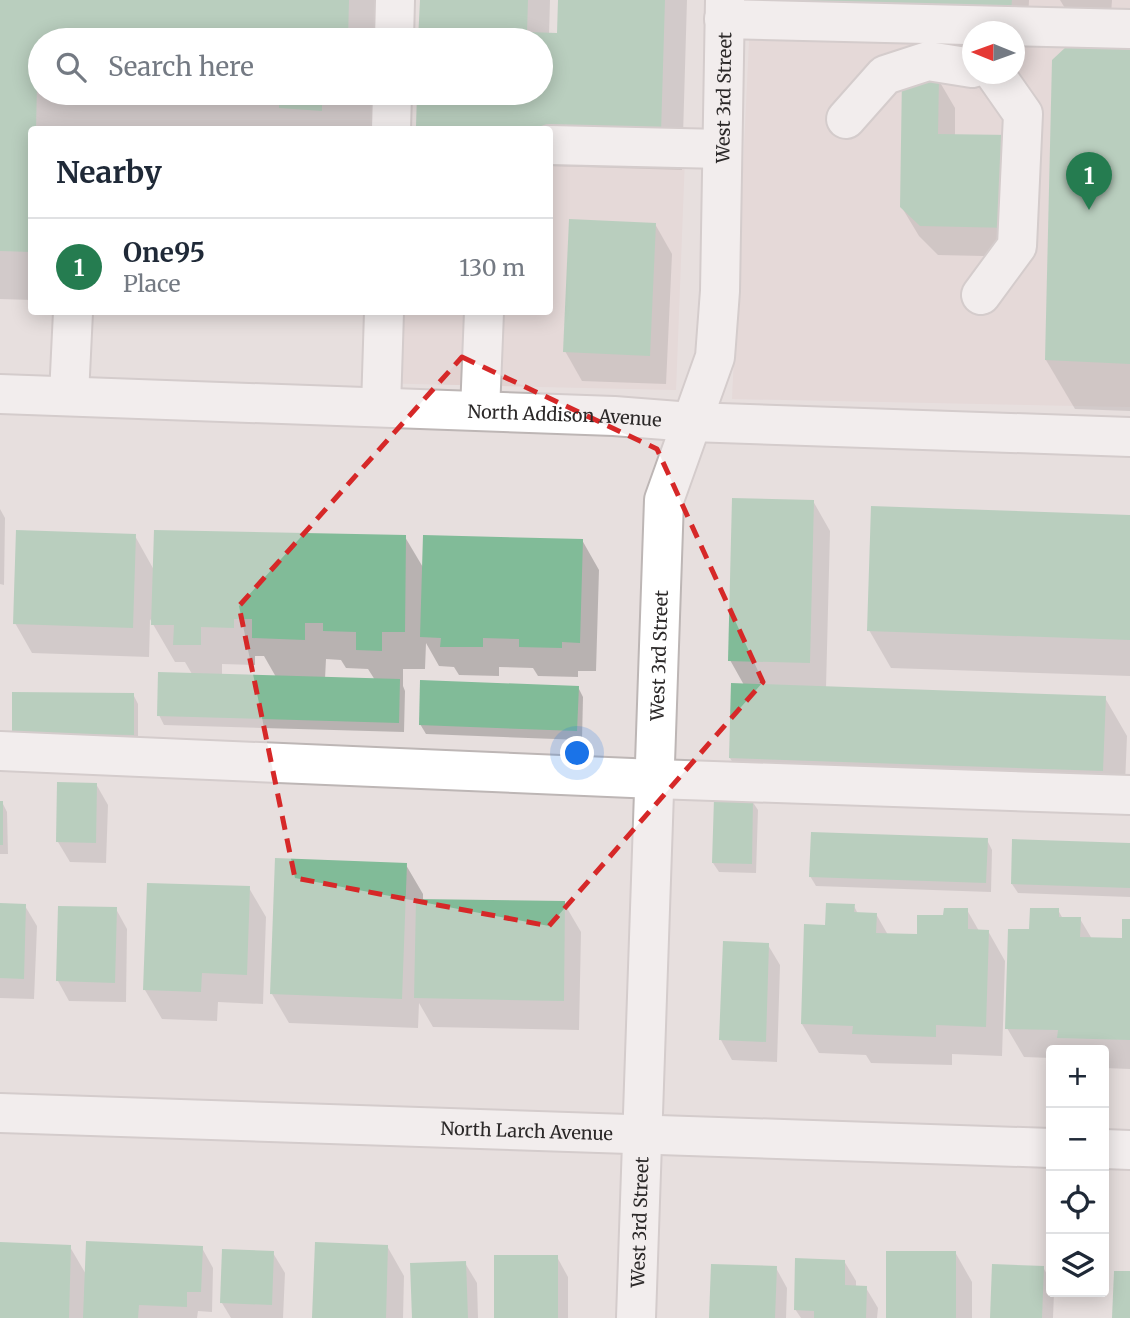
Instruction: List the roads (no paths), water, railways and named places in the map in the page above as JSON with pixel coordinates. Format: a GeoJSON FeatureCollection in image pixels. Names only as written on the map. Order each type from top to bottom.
{"type":"FeatureCollection","features":[{"type":"Feature","properties":{"kind":"street"},"geometry":{"type":"LineString","coordinates":[[394,28],[395,0]]}},
{"type":"Feature","properties":{"kind":"street"},"geometry":{"type":"LineString","coordinates":[[724,10],[1130,29]]}},
{"type":"Feature","properties":{"kind":"street","name":"West 3rd Street"},"geometry":{"type":"LineString","coordinates":[[636,1318],[664,500],[715,357],[720,290],[724,10]]}},
{"type":"Feature","properties":{"kind":"street"},"geometry":{"type":"LineString","coordinates":[[846,119],[885,75],[928,61],[962,66]]}},
{"type":"Feature","properties":{"kind":"street"},"geometry":{"type":"LineString","coordinates":[[981,295],[1017,246],[1023,114],[1002,84]]}},
{"type":"Feature","properties":{"kind":"street"},"geometry":{"type":"LineString","coordinates":[[391,126],[392,105]]}},
{"type":"Feature","properties":{"kind":"street"},"geometry":{"type":"LineString","coordinates":[[553,145],[722,149]]}},
{"type":"Feature","properties":{"kind":"street"},"geometry":{"type":"LineString","coordinates":[[69,395],[73,315]]}},
{"type":"Feature","properties":{"kind":"street"},"geometry":{"type":"LineString","coordinates":[[381,407],[384,315]]}},
{"type":"Feature","properties":{"kind":"street"},"geometry":{"type":"LineString","coordinates":[[480,411],[484,315]]}},
{"type":"Feature","properties":{"kind":"street","name":"North Addison Avenue"},"geometry":{"type":"LineString","coordinates":[[0,394],[1130,437]]}},
{"type":"Feature","properties":{"kind":"street"},"geometry":{"type":"LineString","coordinates":[[0,751],[655,779],[1130,795]]}},
{"type":"Feature","properties":{"kind":"street","name":"North Larch Avenue"},"geometry":{"type":"LineString","coordinates":[[0,1113],[1046,1147]]}},
{"type":"Feature","properties":{"kind":"street"},"geometry":{"type":"LineString","coordinates":[[1109,1149],[1130,1150]]}},
{"type":"Feature","properties":{"kind":"place","name":"One95"},"geometry":{"type":"Point","coordinates":[1089,210]}}]}
